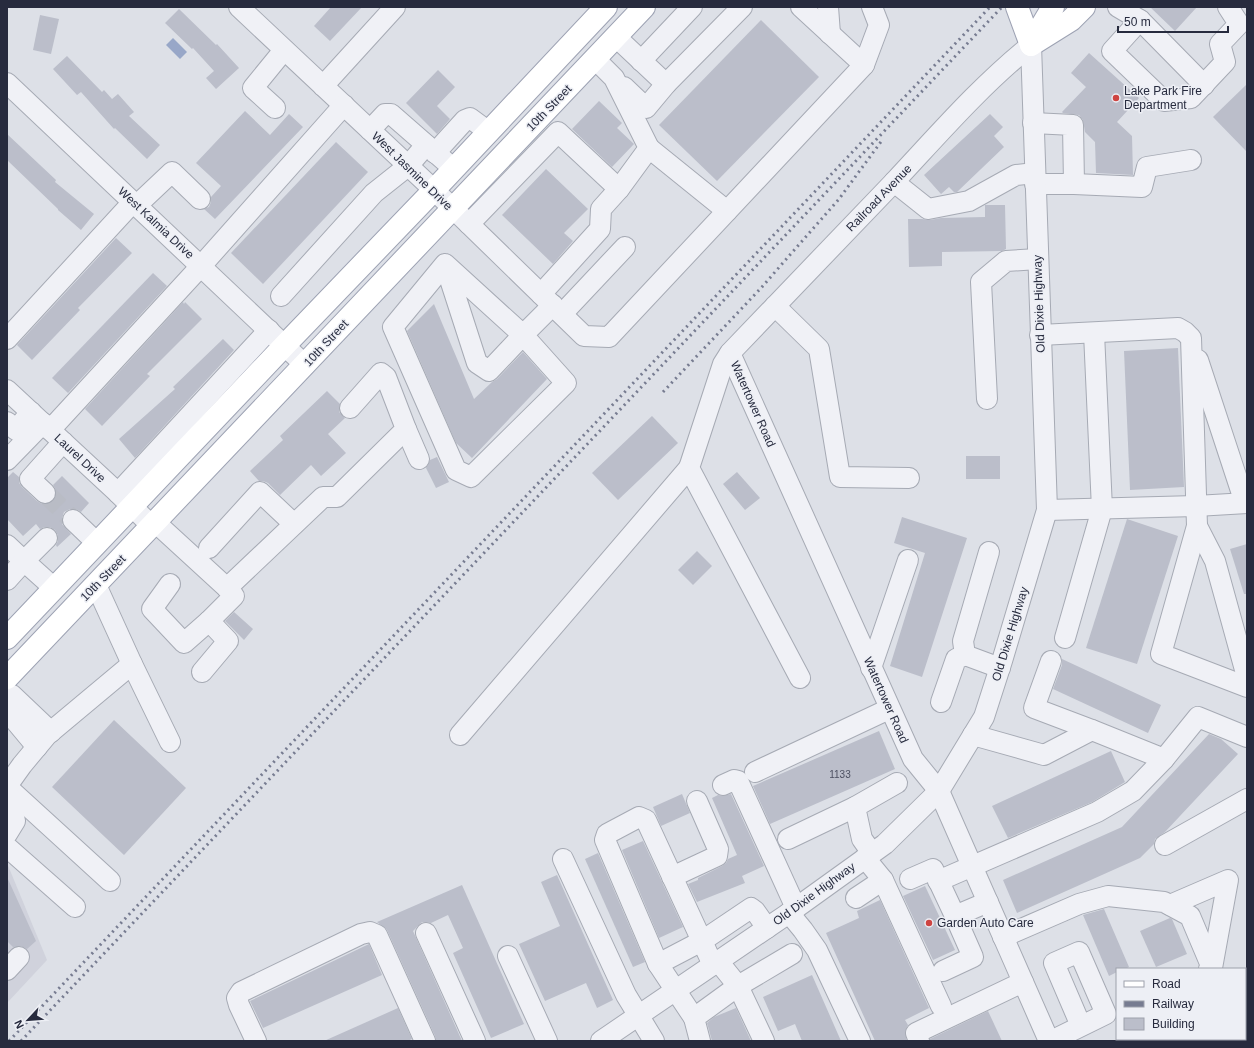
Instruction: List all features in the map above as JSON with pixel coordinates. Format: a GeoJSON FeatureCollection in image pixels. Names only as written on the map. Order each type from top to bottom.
{"type":"FeatureCollection","features":[{"type":"Feature","properties":{"kind":"main road"},"geometry":{"type":"LineString","coordinates":[[7,638],[97,543],[125,499],[285,345],[454,169],[606,7]]}},
{"type":"Feature","properties":{"kind":"main road","name":"10th Street"},"geometry":{"type":"LineString","coordinates":[[7,678],[96,586],[452,208],[644,7]]}},
{"type":"Feature","properties":{"kind":"main road"},"geometry":{"type":"LineString","coordinates":[[1018,7],[1030,45]]}},
{"type":"Feature","properties":{"kind":"main road"},"geometry":{"type":"LineString","coordinates":[[1030,45],[1053,7]]}},
{"type":"Feature","properties":{"kind":"main road"},"geometry":{"type":"LineString","coordinates":[[1030,45],[1070,20],[1084,7]]}},
{"type":"Feature","properties":{"kind":"street","name":"West Jasmine Drive"},"geometry":{"type":"LineString","coordinates":[[239,7],[434,190],[584,336],[609,338],[727,211]]}},
{"type":"Feature","properties":{"kind":"street"},"geometry":{"type":"LineString","coordinates":[[323,86],[395,7]]}},
{"type":"Feature","properties":{"kind":"street"},"geometry":{"type":"LineString","coordinates":[[641,61],[692,7]]}},
{"type":"Feature","properties":{"kind":"street"},"geometry":{"type":"LineString","coordinates":[[595,59],[646,108],[666,84],[742,7]]}},
{"type":"Feature","properties":{"kind":"street"},"geometry":{"type":"LineString","coordinates":[[801,7],[864,65]]}},
{"type":"Feature","properties":{"kind":"street"},"geometry":{"type":"LineString","coordinates":[[828,7],[830,34]]}},
{"type":"Feature","properties":{"kind":"street"},"geometry":{"type":"LineString","coordinates":[[614,78],[649,148],[727,211],[864,65],[879,26],[872,7]]}},
{"type":"Feature","properties":{"kind":"street"},"geometry":{"type":"LineString","coordinates":[[1118,7],[1140,20],[1204,85]]}},
{"type":"Feature","properties":{"kind":"street"},"geometry":{"type":"LineString","coordinates":[[1140,20],[1112,51],[1164,101],[1191,98],[1225,62],[1220,44],[1239,24],[1228,7]]}},
{"type":"Feature","properties":{"kind":"street"},"geometry":{"type":"LineString","coordinates":[[616,37],[666,84]]}},
{"type":"Feature","properties":{"kind":"street","name":"Old Dixie Highway"},"geometry":{"type":"LineString","coordinates":[[601,1041],[792,911],[885,844],[939,791],[984,717],[1047,510],[1030,45]]}},
{"type":"Feature","properties":{"kind":"street","name":"Railroad Avenue"},"geometry":{"type":"LineString","coordinates":[[689,468],[723,364],[730,354],[974,96],[1005,65],[1030,45]]}},
{"type":"Feature","properties":{"kind":"street"},"geometry":{"type":"LineString","coordinates":[[275,108],[253,88],[284,50]]}},
{"type":"Feature","properties":{"kind":"street","name":"West Kalmia Drive"},"geometry":{"type":"LineString","coordinates":[[7,83],[305,365]]}},
{"type":"Feature","properties":{"kind":"street"},"geometry":{"type":"LineString","coordinates":[[7,460],[47,427],[201,266],[344,105]]}},
{"type":"Feature","properties":{"kind":"street"},"geometry":{"type":"LineString","coordinates":[[370,130],[385,114],[390,114],[454,169]]}},
{"type":"Feature","properties":{"kind":"street"},"geometry":{"type":"LineString","coordinates":[[281,296],[374,193],[465,120],[470,118],[489,132]]}},
{"type":"Feature","properties":{"kind":"street"},"geometry":{"type":"LineString","coordinates":[[1033,123],[1073,125],[1074,184]]}},
{"type":"Feature","properties":{"kind":"street"},"geometry":{"type":"LineString","coordinates":[[469,224],[558,132],[619,189]]}},
{"type":"Feature","properties":{"kind":"street"},"geometry":{"type":"LineString","coordinates":[[552,304],[600,229],[601,209],[619,189],[649,148]]}},
{"type":"Feature","properties":{"kind":"street"},"geometry":{"type":"LineString","coordinates":[[894,182],[928,209],[968,201],[1016,174],[1074,184],[1142,187],[1147,167],[1190,160]]}},
{"type":"Feature","properties":{"kind":"street"},"geometry":{"type":"LineString","coordinates":[[7,339],[135,204],[172,172],[200,199]]}},
{"type":"Feature","properties":{"kind":"street"},"geometry":{"type":"LineString","coordinates":[[445,264],[477,363],[489,371],[552,304],[626,247]]}},
{"type":"Feature","properties":{"kind":"street"},"geometry":{"type":"LineString","coordinates":[[987,399],[981,282],[1006,261],[1038,259]]}},
{"type":"Feature","properties":{"kind":"street"},"geometry":{"type":"LineString","coordinates":[[445,264],[523,335],[566,383],[471,477],[456,470],[393,328],[445,264]]}},
{"type":"Feature","properties":{"kind":"street"},"geometry":{"type":"LineString","coordinates":[[775,306],[819,349],[840,477],[909,478]]}},
{"type":"Feature","properties":{"kind":"street"},"geometry":{"type":"LineString","coordinates":[[1040,335],[1178,328],[1185,332],[1191,338],[1246,503],[1196,506],[1047,510]]}},
{"type":"Feature","properties":{"kind":"street"},"geometry":{"type":"LineString","coordinates":[[125,499],[269,330]]}},
{"type":"Feature","properties":{"kind":"street"},"geometry":{"type":"LineString","coordinates":[[1065,638],[1102,509],[1094,332]]}},
{"type":"Feature","properties":{"kind":"street"},"geometry":{"type":"LineString","coordinates":[[1191,338],[1197,526],[1161,654],[1247,687]]}},
{"type":"Feature","properties":{"kind":"street","name":"Watertower Road"},"geometry":{"type":"LineString","coordinates":[[730,354],[912,759],[939,791],[1050,1041]]}},
{"type":"Feature","properties":{"kind":"street"},"geometry":{"type":"LineString","coordinates":[[350,408],[381,373],[386,377],[419,459]]}},
{"type":"Feature","properties":{"kind":"street","name":"Laurel Drive"},"geometry":{"type":"LineString","coordinates":[[7,390],[125,499],[228,588]]}},
{"type":"Feature","properties":{"kind":"street"},"geometry":{"type":"LineString","coordinates":[[7,422],[16,430],[47,427]]}},
{"type":"Feature","properties":{"kind":"street"},"geometry":{"type":"LineString","coordinates":[[45,493],[30,479],[47,427]]}},
{"type":"Feature","properties":{"kind":"street"},"geometry":{"type":"LineString","coordinates":[[170,584],[152,609],[184,643],[234,596],[228,588],[294,524],[323,497],[337,497],[406,429]]}},
{"type":"Feature","properties":{"kind":"street"},"geometry":{"type":"LineString","coordinates":[[460,735],[689,468],[800,678]]}},
{"type":"Feature","properties":{"kind":"street"},"geometry":{"type":"LineString","coordinates":[[209,548],[260,492],[294,524]]}},
{"type":"Feature","properties":{"kind":"street"},"geometry":{"type":"LineString","coordinates":[[73,520],[97,543]]}},
{"type":"Feature","properties":{"kind":"street"},"geometry":{"type":"LineString","coordinates":[[1197,526],[1216,561],[1247,677]]}},
{"type":"Feature","properties":{"kind":"street"},"geometry":{"type":"LineString","coordinates":[[7,580],[47,538]]}},
{"type":"Feature","properties":{"kind":"street"},"geometry":{"type":"LineString","coordinates":[[7,546],[54,588]]}},
{"type":"Feature","properties":{"kind":"street"},"geometry":{"type":"LineString","coordinates":[[965,655],[963,641],[989,552]]}},
{"type":"Feature","properties":{"kind":"street"},"geometry":{"type":"LineString","coordinates":[[871,668],[908,560]]}},
{"type":"Feature","properties":{"kind":"street"},"geometry":{"type":"LineString","coordinates":[[96,586],[170,742]]}},
{"type":"Feature","properties":{"kind":"street"},"geometry":{"type":"LineString","coordinates":[[202,672],[228,641],[209,621]]}},
{"type":"Feature","properties":{"kind":"street"},"geometry":{"type":"LineString","coordinates":[[941,702],[956,659],[965,655],[1000,668]]}},
{"type":"Feature","properties":{"kind":"street"},"geometry":{"type":"LineString","coordinates":[[1051,661],[1034,708],[1164,759]]}},
{"type":"Feature","properties":{"kind":"street"},"geometry":{"type":"LineString","coordinates":[[7,834],[15,821],[7,787],[22,764],[51,732],[132,664]]}},
{"type":"Feature","properties":{"kind":"street"},"geometry":{"type":"LineString","coordinates":[[7,693],[12,695],[51,732]]}},
{"type":"Feature","properties":{"kind":"street"},"geometry":{"type":"LineString","coordinates":[[755,772],[889,709]]}},
{"type":"Feature","properties":{"kind":"street"},"geometry":{"type":"LineString","coordinates":[[7,712],[37,747]]}},
{"type":"Feature","properties":{"kind":"street"},"geometry":{"type":"LineString","coordinates":[[938,881],[1097,812],[1133,791],[1164,759],[1198,717],[1247,737]]}},
{"type":"Feature","properties":{"kind":"street"},"geometry":{"type":"LineString","coordinates":[[973,735],[1044,755],[1092,730]]}},
{"type":"Feature","properties":{"kind":"street"},"geometry":{"type":"LineString","coordinates":[[723,785],[734,780],[738,781],[792,911],[817,950],[860,1041]]}},
{"type":"Feature","properties":{"kind":"street"},"geometry":{"type":"LineString","coordinates":[[788,839],[855,808],[897,783]]}},
{"type":"Feature","properties":{"kind":"street"},"geometry":{"type":"LineString","coordinates":[[7,787],[110,881]]}},
{"type":"Feature","properties":{"kind":"street"},"geometry":{"type":"LineString","coordinates":[[1165,845],[1247,799]]}},
{"type":"Feature","properties":{"kind":"street"},"geometry":{"type":"LineString","coordinates":[[672,877],[717,856],[718,849],[696,801]]}},
{"type":"Feature","properties":{"kind":"street"},"geometry":{"type":"LineString","coordinates":[[855,808],[862,839],[869,856],[883,880],[941,1006]]}},
{"type":"Feature","properties":{"kind":"street"},"geometry":{"type":"LineString","coordinates":[[700,1041],[694,1018],[658,964],[605,840],[607,834],[639,817],[646,820],[702,941],[716,963],[738,986],[764,1041]]}},
{"type":"Feature","properties":{"kind":"street"},"geometry":{"type":"LineString","coordinates":[[7,846],[75,907]]}},
{"type":"Feature","properties":{"kind":"street"},"geometry":{"type":"LineString","coordinates":[[563,859],[626,994],[654,1041]]}},
{"type":"Feature","properties":{"kind":"street"},"geometry":{"type":"LineString","coordinates":[[910,879],[933,869],[973,958],[943,971]]}},
{"type":"Feature","properties":{"kind":"street"},"geometry":{"type":"LineString","coordinates":[[856,898],[883,880]]}},
{"type":"Feature","properties":{"kind":"street"},"geometry":{"type":"LineString","coordinates":[[1170,905],[1228,880],[1211,968]]}},
{"type":"Feature","properties":{"kind":"street"},"geometry":{"type":"LineString","coordinates":[[1003,937],[1079,904],[1108,896],[1164,902],[1190,916],[1211,968]]}},
{"type":"Feature","properties":{"kind":"street"},"geometry":{"type":"LineString","coordinates":[[955,916],[988,902]]}},
{"type":"Feature","properties":{"kind":"street"},"geometry":{"type":"LineString","coordinates":[[658,964],[702,941],[751,908],[755,911],[767,928]]}},
{"type":"Feature","properties":{"kind":"street"},"geometry":{"type":"LineString","coordinates":[[256,1041],[239,1005],[237,998],[241,992],[361,934],[370,932],[377,935],[425,1041]]}},
{"type":"Feature","properties":{"kind":"street"},"geometry":{"type":"LineString","coordinates":[[426,934],[474,1041]]}},
{"type":"Feature","properties":{"kind":"street"},"geometry":{"type":"LineString","coordinates":[[1050,1041],[1112,1012],[1079,952],[1054,963],[1081,1026]]}},
{"type":"Feature","properties":{"kind":"street"},"geometry":{"type":"LineString","coordinates":[[694,1018],[738,986],[792,954]]}},
{"type":"Feature","properties":{"kind":"street"},"geometry":{"type":"LineString","coordinates":[[508,956],[547,1041]]}},
{"type":"Feature","properties":{"kind":"street"},"geometry":{"type":"LineString","coordinates":[[919,1041],[916,1033],[1023,982]]}},
{"type":"Feature","properties":{"kind":"shaded area"},"geometry":{"type":"Polygon","coordinates":[[[7,863],[47,960],[7,1003],[7,863]]]}},
{"type":"Feature","properties":{"kind":"water"},"geometry":{"type":"Polygon","coordinates":[[[173,38],[187,52],[180,59],[166,45],[173,38]]]}},
{"type":"Feature","properties":{"kind":"building"},"geometry":{"type":"Polygon","coordinates":[[[331,7],[362,7],[330,41],[314,26],[331,7]]]}},
{"type":"Feature","properties":{"kind":"building"},"geometry":{"type":"Polygon","coordinates":[[[1150,7],[1197,7],[1175,31],[1150,7]]]}},
{"type":"Feature","properties":{"kind":"building"},"geometry":{"type":"Polygon","coordinates":[[[179,9],[216,45],[217,44],[239,68],[216,89],[206,78],[214,71],[193,48],[192,49],[165,23],[179,9]]]}},
{"type":"Feature","properties":{"kind":"building"},"geometry":{"type":"Polygon","coordinates":[[[40,15],[59,19],[51,54],[33,50],[40,15]]]}},
{"type":"Feature","properties":{"kind":"building"},"geometry":{"type":"Polygon","coordinates":[[[761,20],[819,77],[717,181],[659,125],[761,20]]]}},
{"type":"Feature","properties":{"kind":"building"},"geometry":{"type":"Polygon","coordinates":[[[1089,53],[1139,98],[1117,122],[1132,136],[1133,175],[1096,173],[1095,142],[1085,132],[1083,120],[1079,115],[1062,112],[1086,87],[1071,73],[1089,53]]]}},
{"type":"Feature","properties":{"kind":"building"},"geometry":{"type":"Polygon","coordinates":[[[67,56],[102,92],[104,90],[112,99],[118,94],[134,112],[129,116],[160,145],[147,159],[115,128],[114,129],[81,92],[77,95],[53,69],[67,56]]]}},
{"type":"Feature","properties":{"kind":"building"},"geometry":{"type":"Polygon","coordinates":[[[438,70],[455,87],[437,106],[450,119],[437,134],[406,103],[438,70]]]}},
{"type":"Feature","properties":{"kind":"building"},"geometry":{"type":"Polygon","coordinates":[[[1247,84],[1247,152],[1213,117],[1247,84]]]}},
{"type":"Feature","properties":{"kind":"building"},"geometry":{"type":"Polygon","coordinates":[[[599,101],[622,123],[617,128],[634,144],[612,167],[572,129],[599,101]]]}},
{"type":"Feature","properties":{"kind":"building"},"geometry":{"type":"Polygon","coordinates":[[[245,111],[270,135],[289,114],[303,127],[215,219],[204,209],[209,207],[211,197],[221,186],[196,163],[245,111]]]}},
{"type":"Feature","properties":{"kind":"building"},"geometry":{"type":"Polygon","coordinates":[[[990,114],[1003,127],[994,136],[1004,147],[957,192],[954,192],[949,187],[941,194],[924,175],[990,114]]]}},
{"type":"Feature","properties":{"kind":"building"},"geometry":{"type":"Polygon","coordinates":[[[7,134],[56,180],[55,182],[94,214],[81,230],[58,210],[7,160],[7,134]]]}},
{"type":"Feature","properties":{"kind":"building"},"geometry":{"type":"Polygon","coordinates":[[[336,142],[368,172],[263,284],[231,253],[336,142]]]}},
{"type":"Feature","properties":{"kind":"building"},"geometry":{"type":"Polygon","coordinates":[[[546,169],[588,209],[564,233],[573,241],[553,264],[502,215],[546,169]]]}},
{"type":"Feature","properties":{"kind":"building"},"geometry":{"type":"Polygon","coordinates":[[[985,205],[1005,205],[1006,249],[1002,251],[942,252],[942,266],[909,267],[908,219],[930,220],[941,218],[985,217],[985,205]]]}},
{"type":"Feature","properties":{"kind":"building"},"geometry":{"type":"Polygon","coordinates":[[[116,238],[132,253],[78,308],[80,310],[32,360],[17,345],[116,238]]]}},
{"type":"Feature","properties":{"kind":"building"},"geometry":{"type":"Polygon","coordinates":[[[153,273],[167,286],[68,393],[52,378],[153,273]]]}},
{"type":"Feature","properties":{"kind":"building"},"geometry":{"type":"Polygon","coordinates":[[[183,302],[184,304],[185,302],[202,319],[147,374],[150,376],[102,426],[85,409],[183,302]]]}},
{"type":"Feature","properties":{"kind":"building"},"geometry":{"type":"Polygon","coordinates":[[[434,304],[474,399],[497,379],[523,352],[547,379],[472,458],[456,443],[407,331],[434,304]]]}},
{"type":"Feature","properties":{"kind":"building"},"geometry":{"type":"Polygon","coordinates":[[[223,339],[234,350],[135,458],[119,439],[175,389],[173,387],[223,339]]]}},
{"type":"Feature","properties":{"kind":"building"},"geometry":{"type":"Polygon","coordinates":[[[1178,348],[1184,487],[1130,490],[1124,351],[1178,348]]]}},
{"type":"Feature","properties":{"kind":"building"},"geometry":{"type":"Polygon","coordinates":[[[327,391],[340,404],[339,412],[345,418],[328,434],[346,453],[321,476],[311,465],[280,495],[268,483],[259,481],[250,471],[283,440],[280,436],[327,391]]]}},
{"type":"Feature","properties":{"kind":"building"},"geometry":{"type":"Polygon","coordinates":[[[652,416],[678,443],[618,500],[592,473],[652,416]]]}},
{"type":"Feature","properties":{"kind":"building"},"geometry":{"type":"Polygon","coordinates":[[[966,456],[1000,456],[1000,479],[966,479],[966,456]]]}},
{"type":"Feature","properties":{"kind":"building"},"geometry":{"type":"Polygon","coordinates":[[[437,457],[449,482],[436,488],[426,468],[430,460],[437,457]]]}},
{"type":"Feature","properties":{"kind":"building"},"geometry":{"type":"Polygon","coordinates":[[[13,472],[19,477],[19,483],[22,487],[42,504],[49,504],[54,501],[56,490],[53,485],[62,476],[89,503],[81,512],[76,509],[70,509],[64,512],[62,524],[71,534],[57,547],[58,535],[55,530],[50,527],[40,529],[36,524],[23,536],[7,519],[7,478],[13,472]]]}},
{"type":"Feature","properties":{"kind":"building"},"geometry":{"type":"Polygon","coordinates":[[[737,472],[760,498],[745,510],[723,484],[737,472]]]}},
{"type":"Feature","properties":{"kind":"building"},"geometry":{"type":"Polygon","coordinates":[[[902,517],[967,538],[922,677],[890,666],[925,553],[894,543],[902,517]]]}},
{"type":"Feature","properties":{"kind":"building"},"geometry":{"type":"Polygon","coordinates":[[[1127,519],[1178,536],[1137,664],[1086,648],[1127,519]]]}},
{"type":"Feature","properties":{"kind":"building"},"geometry":{"type":"Polygon","coordinates":[[[1247,544],[1247,594],[1244,594],[1230,549],[1247,544]]]}},
{"type":"Feature","properties":{"kind":"building"},"geometry":{"type":"Polygon","coordinates":[[[697,551],[712,566],[693,585],[678,570],[697,551]]]}},
{"type":"Feature","properties":{"kind":"building"},"geometry":{"type":"Polygon","coordinates":[[[234,612],[253,629],[244,640],[225,621],[234,612]]]}},
{"type":"Feature","properties":{"kind":"building"},"geometry":{"type":"Polygon","coordinates":[[[1062,659],[1161,705],[1148,733],[1053,689],[1062,665],[1062,659]]]}},
{"type":"Feature","properties":{"kind":"building"},"geometry":{"type":"Polygon","coordinates":[[[114,720],[186,788],[124,855],[52,787],[114,720]]]}},
{"type":"Feature","properties":{"kind":"building"},"geometry":{"type":"Polygon","coordinates":[[[879,731],[895,769],[770,824],[753,786],[879,731]]]}},
{"type":"Feature","properties":{"kind":"building"},"geometry":{"type":"Polygon","coordinates":[[[1209,734],[1221,739],[1238,754],[1165,832],[1155,839],[1154,844],[1140,858],[1017,913],[1003,880],[1122,827],[1209,734]]]}},
{"type":"Feature","properties":{"kind":"building"},"geometry":{"type":"Polygon","coordinates":[[[1111,751],[1125,782],[1092,802],[1008,838],[992,806],[1111,751]]]}},
{"type":"Feature","properties":{"kind":"building"},"geometry":{"type":"Polygon","coordinates":[[[682,794],[690,813],[661,826],[653,807],[682,794]]]}},
{"type":"Feature","properties":{"kind":"building"},"geometry":{"type":"Polygon","coordinates":[[[731,794],[764,866],[742,876],[745,883],[697,902],[688,884],[722,866],[728,859],[737,855],[712,798],[718,795],[722,796],[731,794]]]}},
{"type":"Feature","properties":{"kind":"building"},"geometry":{"type":"Polygon","coordinates":[[[643,841],[683,927],[659,938],[622,850],[643,841]]]}},
{"type":"Feature","properties":{"kind":"building"},"geometry":{"type":"Polygon","coordinates":[[[598,853],[645,962],[633,967],[585,859],[598,853]]]}},
{"type":"Feature","properties":{"kind":"building"},"geometry":{"type":"Polygon","coordinates":[[[557,875],[613,1000],[597,1008],[586,983],[545,1001],[519,944],[560,926],[541,882],[557,875]]]}},
{"type":"Feature","properties":{"kind":"building"},"geometry":{"type":"Polygon","coordinates":[[[7,877],[36,941],[27,949],[21,946],[13,947],[7,941],[7,877]]]}},
{"type":"Feature","properties":{"kind":"building"},"geometry":{"type":"Polygon","coordinates":[[[462,885],[524,1024],[491,1038],[453,953],[463,948],[448,915],[431,923],[422,922],[413,931],[462,1041],[436,1041],[387,930],[377,922],[462,885]]]}},
{"type":"Feature","properties":{"kind":"building","name":"Garden Auto Care"},"geometry":{"type":"Polygon","coordinates":[[[925,886],[955,950],[933,960],[903,896],[925,886]]]}},
{"type":"Feature","properties":{"kind":"building"},"geometry":{"type":"Polygon","coordinates":[[[880,900],[929,1008],[905,1020],[908,1025],[905,1032],[907,1041],[875,1041],[826,933],[859,918],[857,911],[880,900]]]}},
{"type":"Feature","properties":{"kind":"building"},"geometry":{"type":"Polygon","coordinates":[[[1104,909],[1129,967],[1116,968],[1116,972],[1109,976],[1083,915],[1104,909]]]}},
{"type":"Feature","properties":{"kind":"building"},"geometry":{"type":"Polygon","coordinates":[[[1170,918],[1172,919],[1187,954],[1156,967],[1140,931],[1170,918]]]}},
{"type":"Feature","properties":{"kind":"building"},"geometry":{"type":"Polygon","coordinates":[[[369,944],[382,975],[263,1028],[250,1001],[369,944]]]}},
{"type":"Feature","properties":{"kind":"building"},"geometry":{"type":"Polygon","coordinates":[[[812,975],[841,1041],[802,1041],[795,1024],[778,1031],[763,997],[812,975]]]}},
{"type":"Feature","properties":{"kind":"building"},"geometry":{"type":"Polygon","coordinates":[[[398,1008],[412,1039],[408,1041],[324,1041],[398,1008]]]}},
{"type":"Feature","properties":{"kind":"building"},"geometry":{"type":"Polygon","coordinates":[[[736,1008],[751,1041],[712,1041],[707,1023],[714,1017],[736,1008]]]}},
{"type":"Feature","properties":{"kind":"building"},"geometry":{"type":"Polygon","coordinates":[[[988,1011],[1002,1041],[930,1041],[930,1039],[988,1011]]]}},
{"type":"Feature","properties":{"kind":"tunnel"},"geometry":{"type":"LineString","coordinates":[[45,493],[73,520]]}},
{"type":"Feature","properties":{"kind":"railway"},"geometry":{"type":"LineString","coordinates":[[9,1041],[990,7]]}},
{"type":"Feature","properties":{"kind":"railway"},"geometry":{"type":"LineString","coordinates":[[21,1041],[1002,7]]}},
{"type":"Feature","properties":{"kind":"railway"},"geometry":{"type":"LineString","coordinates":[[663,392],[761,288],[839,199],[883,139]]}},
{"type":"Feature","properties":{"kind":"place","name":"Lake Park Fire Department"},"geometry":{"type":"Point","coordinates":[1116,98]}},
{"type":"Feature","properties":{"kind":"place","name":"Garden Auto Care"},"geometry":{"type":"Point","coordinates":[929,923]}}]}
